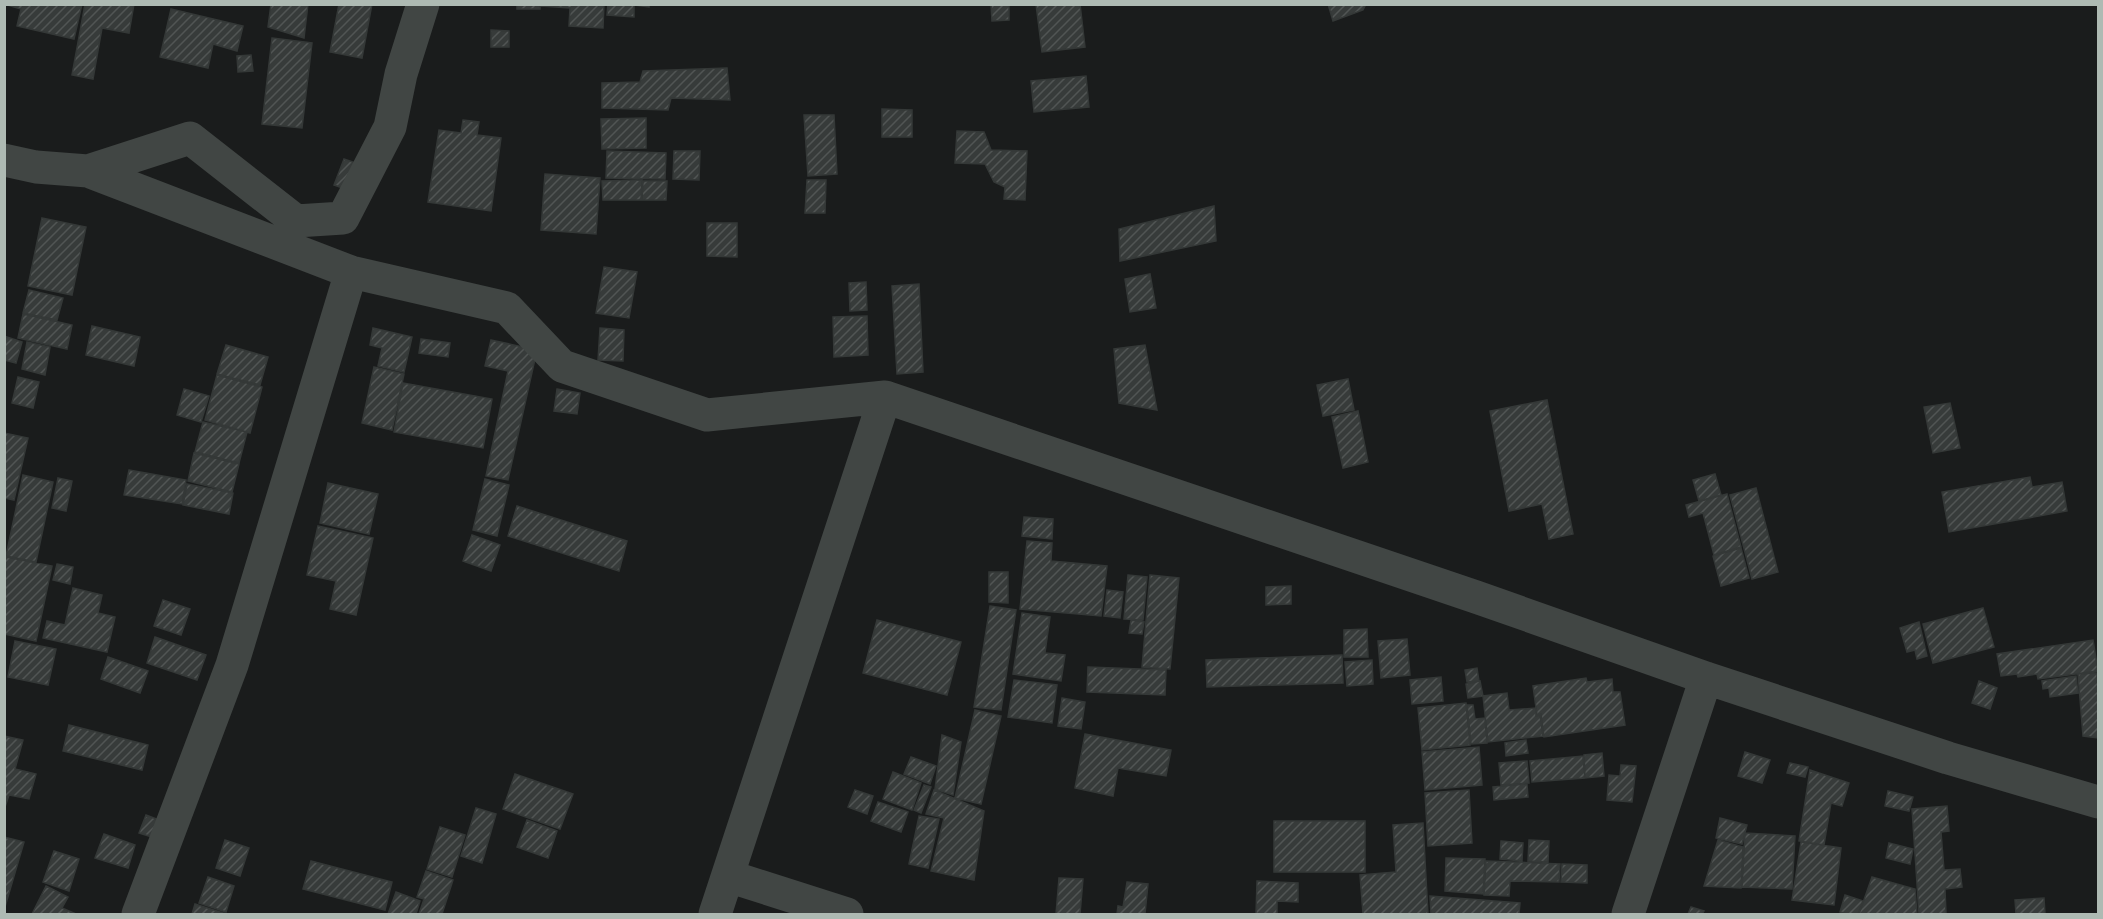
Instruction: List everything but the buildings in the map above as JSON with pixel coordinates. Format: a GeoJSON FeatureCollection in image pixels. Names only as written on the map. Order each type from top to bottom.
{"type":"FeatureCollection","features":[{"type":"Feature","properties":{"kind":"street"},"geometry":{"type":"LineString","coordinates":[[88,171],[190,138],[296,221],[343,218],[390,127],[400,74],[423,4]]}},
{"type":"Feature","properties":{"kind":"street"},"geometry":{"type":"LineString","coordinates":[[4,160],[36,167],[88,171],[351,272],[507,308],[562,366],[707,415],[885,397],[1476,597],[1706,678],[1948,758],[2098,802]]}},
{"type":"Feature","properties":{"kind":"street"},"geometry":{"type":"LineString","coordinates":[[138,915],[232,665],[351,272]]}},
{"type":"Feature","properties":{"kind":"street"},"geometry":{"type":"LineString","coordinates":[[715,915],[885,397]]}},
{"type":"Feature","properties":{"kind":"street"},"geometry":{"type":"LineString","coordinates":[[1628,915],[1706,678]]}},
{"type":"Feature","properties":{"kind":"street"},"geometry":{"type":"LineString","coordinates":[[728,876],[847,915]]}}]}
